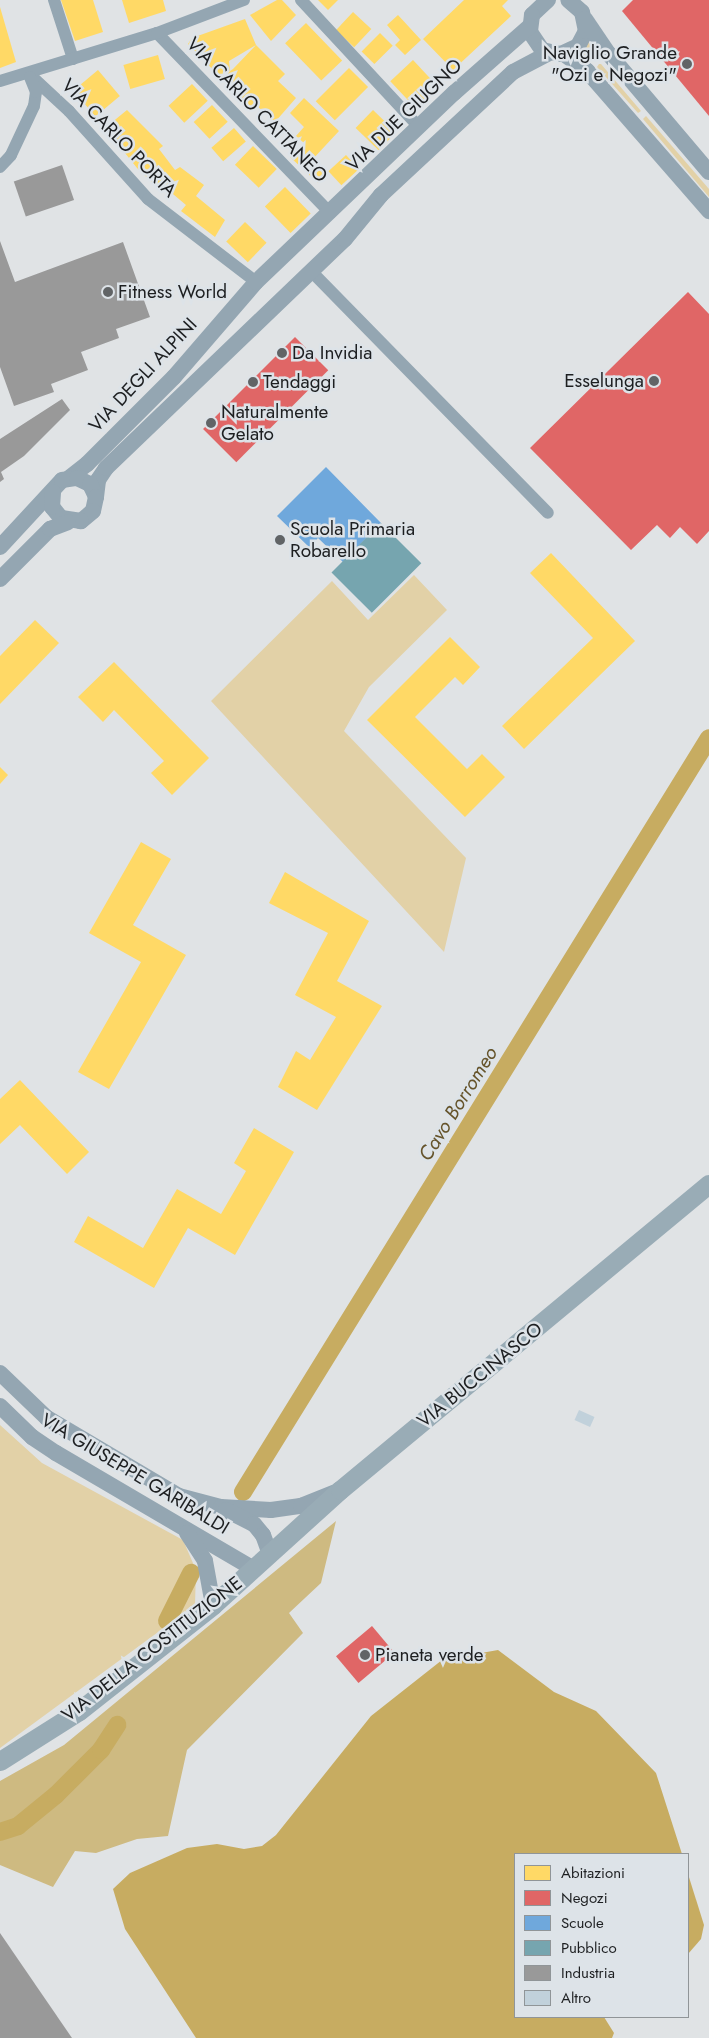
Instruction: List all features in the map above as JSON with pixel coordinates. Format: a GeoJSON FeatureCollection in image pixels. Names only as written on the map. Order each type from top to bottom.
{"type":"FeatureCollection","features":[{"type":"Feature","properties":{"kind":"main road","name":"VIA BUCCINASCO"},"geometry":{"type":"LineString","coordinates":[[254,1569],[340,1490],[709,1184]]}},
{"type":"Feature","properties":{"kind":"main road","name":"VIA DELLA COSTITUZIONE"},"geometry":{"type":"LineString","coordinates":[[0,1761],[79,1711],[254,1569]]}},
{"type":"Feature","properties":{"kind":"street"},"geometry":{"type":"LineString","coordinates":[[54,0],[73,59]]}},
{"type":"Feature","properties":{"kind":"street"},"geometry":{"type":"LineString","coordinates":[[0,81],[157,32],[244,0]]}},
{"type":"Feature","properties":{"kind":"street"},"geometry":{"type":"LineString","coordinates":[[301,0],[420,127]]}},
{"type":"Feature","properties":{"kind":"street","name":"VIA DUE GIUGNO"},"geometry":{"type":"LineString","coordinates":[[308,234],[420,127],[530,26],[535,10],[548,0]]}},
{"type":"Feature","properties":{"kind":"street"},"geometry":{"type":"LineString","coordinates":[[557,53],[582,42],[578,6]]}},
{"type":"Feature","properties":{"kind":"street"},"geometry":{"type":"LineString","coordinates":[[578,6],[608,53],[709,172]]}},
{"type":"Feature","properties":{"kind":"street"},"geometry":{"type":"LineString","coordinates":[[530,26],[536,44],[557,53],[587,71],[709,211]]}},
{"type":"Feature","properties":{"kind":"street","name":"VIA CARLO CATTANEO"},"geometry":{"type":"LineString","coordinates":[[157,32],[330,212]]}},
{"type":"Feature","properties":{"kind":"street","name":"VIA DEGLI ALPINI"},"geometry":{"type":"LineString","coordinates":[[96,497],[98,480],[106,468],[329,256],[381,196],[513,72],[557,53]]}},
{"type":"Feature","properties":{"kind":"street"},"geometry":{"type":"LineString","coordinates":[[0,167],[11,155],[34,106],[36,92],[28,73]]}},
{"type":"Feature","properties":{"kind":"street","name":"VIA CARLO PORTA"},"geometry":{"type":"LineString","coordinates":[[28,73],[69,111],[148,199],[256,282]]}},
{"type":"Feature","properties":{"kind":"street","name":"VIA DEGLI ALPINI"},"geometry":{"type":"LineString","coordinates":[[69,478],[87,464],[174,377],[256,282],[308,234]]}},
{"type":"Feature","properties":{"kind":"street"},"geometry":{"type":"LineString","coordinates":[[312,272],[548,513]]}},
{"type":"Feature","properties":{"kind":"street"},"geometry":{"type":"LineString","coordinates":[[0,546],[53,492],[62,480],[69,478],[84,480],[96,497],[88,517],[81,521],[68,522],[50,530],[0,579]]}},
{"type":"Feature","properties":{"kind":"street"},"geometry":{"type":"LineString","coordinates":[[53,492],[52,507],[56,514],[68,522]]}},
{"type":"Feature","properties":{"kind":"street","name":"VIA GIUSEPPE GARIBALDI"},"geometry":{"type":"LineString","coordinates":[[0,1373],[23,1397],[68,1432],[179,1496],[221,1507]]}},
{"type":"Feature","properties":{"kind":"street","name":"VIA GIUSEPPE GARIBALDI"},"geometry":{"type":"LineString","coordinates":[[0,1406],[48,1447],[254,1569]]}},
{"type":"Feature","properties":{"kind":"street"},"geometry":{"type":"LineString","coordinates":[[221,1507],[271,1510],[301,1506],[340,1490]]}},
{"type":"Feature","properties":{"kind":"street"},"geometry":{"type":"LineString","coordinates":[[221,1507],[254,1524],[263,1534],[270,1554]]}},
{"type":"Feature","properties":{"kind":"street"},"geometry":{"type":"LineString","coordinates":[[183,1527],[205,1561],[213,1604]]}},
{"type":"Feature","properties":{"kind":"shaded area"},"geometry":{"type":"Polygon","coordinates":[[[587,39],[597,58],[593,61],[574,51],[587,39]]]}},
{"type":"Feature","properties":{"kind":"shaded area"},"geometry":{"type":"Polygon","coordinates":[[[599,64],[641,111],[638,113],[597,67],[599,64]]]}},
{"type":"Feature","properties":{"kind":"shaded area"},"geometry":{"type":"Polygon","coordinates":[[[646,116],[709,189],[709,197],[643,119],[646,116]]]}},
{"type":"Feature","properties":{"kind":"shaded area"},"geometry":{"type":"Polygon","coordinates":[[[414,575],[447,610],[369,687],[344,731],[466,858],[444,952],[211,701],[332,581],[368,620],[414,575]]]}},
{"type":"Feature","properties":{"kind":"shaded area"},"geometry":{"type":"Polygon","coordinates":[[[0,1425],[42,1463],[183,1540],[196,1570],[195,1605],[0,1748],[0,1425]]]}},
{"type":"Feature","properties":{"kind":"shaded area"},"geometry":{"type":"Polygon","coordinates":[[[336,1521],[321,1583],[289,1613],[303,1633],[187,1750],[168,1836],[137,1839],[96,1853],[75,1851],[53,1887],[0,1865],[0,1781],[64,1745],[336,1521]]]}},
{"type":"Feature","properties":{"kind":"shaded area"},"geometry":{"type":"Polygon","coordinates":[[[498,1650],[554,1692],[596,1711],[656,1773],[682,1853],[514,1853],[514,2018],[605,2018],[614,2033],[612,2038],[196,2038],[125,1929],[113,1889],[130,1873],[187,1848],[217,1844],[244,1849],[262,1846],[276,1835],[371,1716],[442,1660],[498,1650]]]}},
{"type":"Feature","properties":{"kind":"shaded area"},"geometry":{"type":"Polygon","coordinates":[[[689,1877],[704,1925],[701,1939],[689,1953],[689,1877]]]}},
{"type":"Feature","properties":{"kind":"building: Abitazioni"},"geometry":{"type":"Polygon","coordinates":[[[61,0],[93,0],[103,32],[75,41],[61,0]]]}},
{"type":"Feature","properties":{"kind":"building: Abitazioni"},"geometry":{"type":"Polygon","coordinates":[[[122,0],[163,0],[166,11],[129,23],[122,0]]]}},
{"type":"Feature","properties":{"kind":"building: Abitazioni"},"geometry":{"type":"Polygon","coordinates":[[[277,0],[282,0],[296,15],[271,41],[250,15],[277,0]]]}},
{"type":"Feature","properties":{"kind":"building: Abitazioni"},"geometry":{"type":"Polygon","coordinates":[[[318,0],[338,0],[328,10],[318,0]]]}},
{"type":"Feature","properties":{"kind":"building: Abitazioni"},"geometry":{"type":"Polygon","coordinates":[[[464,0],[508,0],[502,6],[511,16],[453,70],[423,39],[464,0]]]}},
{"type":"Feature","properties":{"kind":"building: Abitazioni"},"geometry":{"type":"Polygon","coordinates":[[[0,7],[16,62],[0,68],[0,7]]]}},
{"type":"Feature","properties":{"kind":"building: Abitazioni"},"geometry":{"type":"Polygon","coordinates":[[[353,12],[371,29],[354,47],[336,30],[353,12]]]}},
{"type":"Feature","properties":{"kind":"building: Abitazioni"},"geometry":{"type":"Polygon","coordinates":[[[398,15],[421,40],[405,55],[395,45],[400,40],[387,25],[398,15]]]}},
{"type":"Feature","properties":{"kind":"building: Abitazioni"},"geometry":{"type":"Polygon","coordinates":[[[245,19],[256,45],[229,61],[230,71],[220,77],[188,44],[192,38],[245,19]]]}},
{"type":"Feature","properties":{"kind":"building: Abitazioni"},"geometry":{"type":"Polygon","coordinates":[[[306,23],[342,60],[321,81],[285,43],[306,23]]]}},
{"type":"Feature","properties":{"kind":"building: Abitazioni"},"geometry":{"type":"Polygon","coordinates":[[[380,33],[393,46],[374,64],[362,51],[380,33]]]}},
{"type":"Feature","properties":{"kind":"building: Abitazioni"},"geometry":{"type":"Polygon","coordinates":[[[256,45],[285,74],[278,81],[296,98],[275,122],[256,105],[251,109],[222,80],[256,45]]]}},
{"type":"Feature","properties":{"kind":"building: Abitazioni"},"geometry":{"type":"Polygon","coordinates":[[[158,55],[165,79],[130,89],[123,65],[158,55]]]}},
{"type":"Feature","properties":{"kind":"building: Abitazioni"},"geometry":{"type":"Polygon","coordinates":[[[413,60],[438,87],[416,108],[390,81],[413,60]]]}},
{"type":"Feature","properties":{"kind":"building: Abitazioni"},"geometry":{"type":"Polygon","coordinates":[[[349,68],[368,87],[335,120],[316,101],[349,68]]]}},
{"type":"Feature","properties":{"kind":"building: Abitazioni"},"geometry":{"type":"Polygon","coordinates":[[[98,70],[120,96],[95,117],[73,91],[98,70]]]}},
{"type":"Feature","properties":{"kind":"building: Abitazioni"},"geometry":{"type":"Polygon","coordinates":[[[192,84],[208,101],[184,123],[169,106],[192,84]]]}},
{"type":"Feature","properties":{"kind":"building: Abitazioni"},"geometry":{"type":"Polygon","coordinates":[[[304,98],[339,131],[311,161],[326,175],[318,183],[290,157],[304,143],[296,136],[304,127],[290,113],[304,98]]]}},
{"type":"Feature","properties":{"kind":"building: Abitazioni"},"geometry":{"type":"Polygon","coordinates":[[[212,105],[228,122],[209,139],[194,122],[212,105]]]}},
{"type":"Feature","properties":{"kind":"building: Abitazioni"},"geometry":{"type":"Polygon","coordinates":[[[127,110],[163,146],[159,149],[175,170],[180,167],[204,185],[196,196],[225,220],[215,237],[181,211],[186,205],[161,184],[156,186],[137,168],[105,128],[127,110]]]}},
{"type":"Feature","properties":{"kind":"building: Abitazioni"},"geometry":{"type":"Polygon","coordinates":[[[373,110],[396,132],[379,150],[356,128],[373,110]]]}},
{"type":"Feature","properties":{"kind":"building: Abitazioni"},"geometry":{"type":"Polygon","coordinates":[[[234,128],[246,142],[223,161],[211,148],[234,128]]]}},
{"type":"Feature","properties":{"kind":"building: Abitazioni"},"geometry":{"type":"Polygon","coordinates":[[[253,146],[277,169],[259,188],[235,165],[253,146]]]}},
{"type":"Feature","properties":{"kind":"building: Abitazioni"},"geometry":{"type":"Polygon","coordinates":[[[346,155],[359,169],[341,185],[328,171],[346,155]]]}},
{"type":"Feature","properties":{"kind":"building: Abitazioni"},"geometry":{"type":"Polygon","coordinates":[[[285,187],[311,214],[291,233],[265,206],[285,187]]]}},
{"type":"Feature","properties":{"kind":"building: Abitazioni"},"geometry":{"type":"Polygon","coordinates":[[[245,222],[267,243],[248,262],[226,241],[245,222]]]}},
{"type":"Feature","properties":{"kind":"building: Abitazioni"},"geometry":{"type":"Polygon","coordinates":[[[551,553],[635,641],[524,749],[502,726],[593,638],[530,573],[551,553]]]}},
{"type":"Feature","properties":{"kind":"building: Abitazioni"},"geometry":{"type":"Polygon","coordinates":[[[35,620],[59,643],[0,704],[0,656],[35,620]]]}},
{"type":"Feature","properties":{"kind":"building: Abitazioni"},"geometry":{"type":"Polygon","coordinates":[[[450,637],[480,667],[463,685],[455,677],[415,717],[467,769],[482,754],[505,777],[465,817],[367,720],[450,637]]]}},
{"type":"Feature","properties":{"kind":"building: Abitazioni"},"geometry":{"type":"Polygon","coordinates":[[[114,662],[209,758],[172,795],[151,773],[164,761],[114,710],[103,722],[78,697],[114,662]]]}},
{"type":"Feature","properties":{"kind":"building: Abitazioni"},"geometry":{"type":"Polygon","coordinates":[[[0,767],[8,775],[0,784],[0,767]]]}},
{"type":"Feature","properties":{"kind":"building: Abitazioni"},"geometry":{"type":"Polygon","coordinates":[[[141,842],[171,859],[133,925],[186,955],[109,1089],[78,1072],[141,962],[89,933],[141,842]]]}},
{"type":"Feature","properties":{"kind":"building: Abitazioni"},"geometry":{"type":"Polygon","coordinates":[[[285,872],[369,921],[337,981],[382,1006],[317,1110],[278,1087],[296,1051],[310,1060],[336,1017],[295,995],[328,933],[269,903],[285,872]]]}},
{"type":"Feature","properties":{"kind":"building: Abitazioni"},"geometry":{"type":"Polygon","coordinates":[[[20,1080],[89,1152],[67,1174],[20,1125],[0,1144],[0,1099],[20,1080]]]}},
{"type":"Feature","properties":{"kind":"building: Abitazioni"},"geometry":{"type":"Polygon","coordinates":[[[254,1128],[294,1152],[235,1255],[188,1228],[154,1288],[74,1242],[88,1216],[143,1248],[177,1189],[221,1214],[246,1171],[234,1163],[254,1128]]]}},
{"type":"Feature","properties":{"kind":"building: Negozi","name":"Naviglio Grande \"Ozi e Negozi\""},"geometry":{"type":"Polygon","coordinates":[[[633,0],[709,0],[709,116],[622,11],[633,0]]]}},
{"type":"Feature","properties":{"kind":"building: Negozi","name":"Esselunga"},"geometry":{"type":"Polygon","coordinates":[[[688,292],[709,314],[709,531],[697,544],[680,527],[670,538],[657,525],[631,550],[530,448],[688,292]]]}},
{"type":"Feature","properties":{"kind":"building: Negozi"},"geometry":{"type":"Polygon","coordinates":[[[295,337],[328,370],[236,462],[203,429],[295,337]]]}},
{"type":"Feature","properties":{"kind":"building: Negozi"},"geometry":{"type":"Polygon","coordinates":[[[372,1626],[394,1653],[358,1683],[336,1656],[372,1626]]]}},
{"type":"Feature","properties":{"kind":"building: Scuole"},"geometry":{"type":"Polygon","coordinates":[[[326,467],[381,523],[343,562],[318,538],[309,547],[277,516],[326,467]]]}},
{"type":"Feature","properties":{"kind":"building: Pubblico"},"geometry":{"type":"Polygon","coordinates":[[[381,523],[421,563],[372,613],[332,572],[381,523]]]}},
{"type":"Feature","properties":{"kind":"building: Industria"},"geometry":{"type":"Polygon","coordinates":[[[62,165],[74,200],[26,217],[14,182],[62,165]]]}},
{"type":"Feature","properties":{"kind":"building: Industria"},"geometry":{"type":"Polygon","coordinates":[[[0,241],[15,282],[123,242],[150,317],[116,329],[119,338],[81,352],[88,370],[51,384],[54,392],[14,406],[0,367],[0,241]]]}},
{"type":"Feature","properties":{"kind":"building: Industria"},"geometry":{"type":"Polygon","coordinates":[[[62,399],[70,410],[24,456],[1,472],[4,479],[0,482],[0,439],[62,399]]]}},
{"type":"Feature","properties":{"kind":"building: Industria"},"geometry":{"type":"Polygon","coordinates":[[[0,1933],[72,2038],[0,2038],[0,1933]]]}},
{"type":"Feature","properties":{"kind":"building: Altro"},"geometry":{"type":"Polygon","coordinates":[[[579,1410],[595,1417],[590,1427],[575,1420],[579,1410]]]}},
{"type":"Feature","properties":{"kind":"waterway","name":"Cavo Borromeo"},"geometry":{"type":"LineString","coordinates":[[243,1492],[709,738]]}},
{"type":"Feature","properties":{"kind":"waterway","name":"Cavo Borromeo"},"geometry":{"type":"LineString","coordinates":[[167,1621],[191,1573]]}},
{"type":"Feature","properties":{"kind":"waterway","name":"Cavo Borromeo"},"geometry":{"type":"LineString","coordinates":[[0,1832],[18,1826],[56,1795],[101,1750],[117,1725]]}},
{"type":"Feature","properties":{"kind":"place","name":"Naviglio Grande \"Ozi e Negozi\""},"geometry":{"type":"Point","coordinates":[687,64]}},
{"type":"Feature","properties":{"kind":"place","name":"Fitness World"},"geometry":{"type":"Point","coordinates":[108,292]}},
{"type":"Feature","properties":{"kind":"place","name":"Da Invidia"},"geometry":{"type":"Point","coordinates":[282,353]}},
{"type":"Feature","properties":{"kind":"place","name":"Esselunga"},"geometry":{"type":"Point","coordinates":[654,381]}},
{"type":"Feature","properties":{"kind":"place","name":"Tendaggi"},"geometry":{"type":"Point","coordinates":[253,382]}},
{"type":"Feature","properties":{"kind":"place","name":"Naturalmente Gelato"},"geometry":{"type":"Point","coordinates":[211,423]}},
{"type":"Feature","properties":{"kind":"place","name":"Scuola Primaria Robarello"},"geometry":{"type":"Point","coordinates":[280,540]}},
{"type":"Feature","properties":{"kind":"place","name":"Pianeta verde"},"geometry":{"type":"Point","coordinates":[365,1655]}}]}
